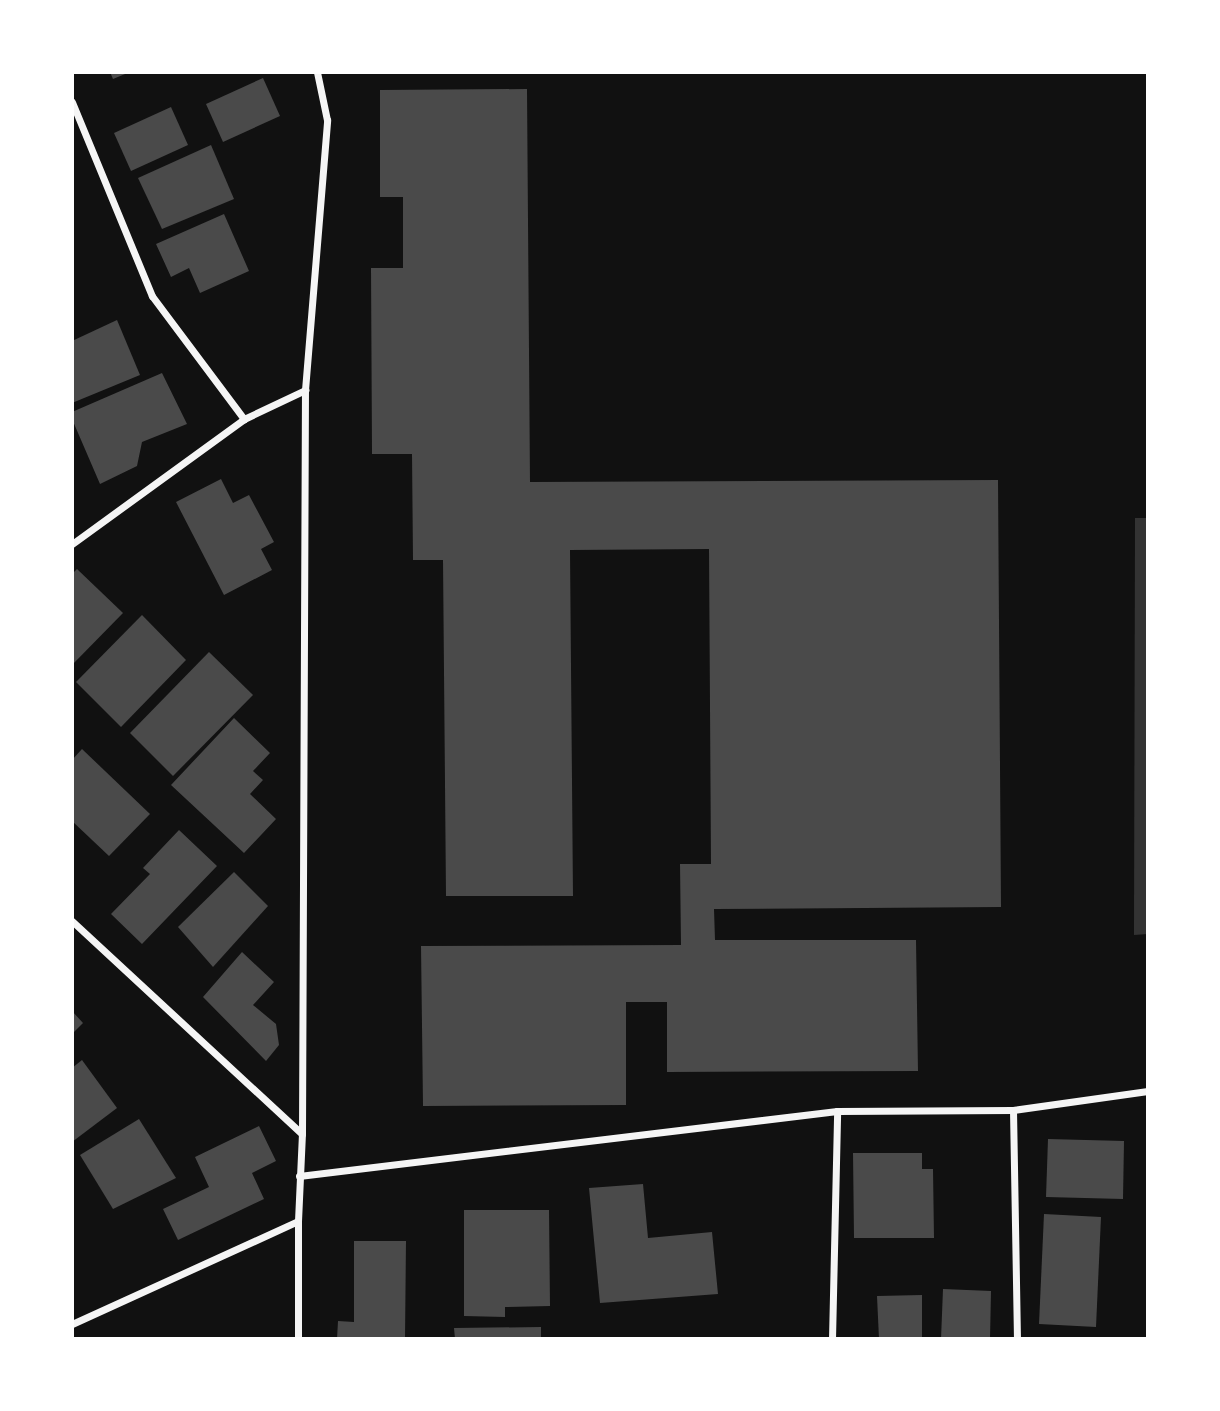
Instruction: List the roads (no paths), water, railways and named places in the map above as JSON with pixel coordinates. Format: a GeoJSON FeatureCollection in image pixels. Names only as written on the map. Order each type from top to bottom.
{"type":"FeatureCollection","features":[{"type":"Feature","properties":{"kind":"street"},"geometry":{"type":"LineString","coordinates":[[298,1339],[298,1220],[302,1134],[305,390],[327,121],[317,72]]}},
{"type":"Feature","properties":{"kind":"street"},"geometry":{"type":"LineString","coordinates":[[72,102],[152,296],[244,419]]}},
{"type":"Feature","properties":{"kind":"street"},"geometry":{"type":"LineString","coordinates":[[72,544],[244,419],[305,390]]}},
{"type":"Feature","properties":{"kind":"street"},"geometry":{"type":"LineString","coordinates":[[72,921],[302,1134]]}},
{"type":"Feature","properties":{"kind":"street"},"geometry":{"type":"LineString","coordinates":[[299,1177],[837,1111],[1013,1110],[1148,1091]]}},
{"type":"Feature","properties":{"kind":"street"},"geometry":{"type":"LineString","coordinates":[[1013,1110],[1017,1339]]}},
{"type":"Feature","properties":{"kind":"street"},"geometry":{"type":"LineString","coordinates":[[832,1339],[837,1111]]}},
{"type":"Feature","properties":{"kind":"street"},"geometry":{"type":"LineString","coordinates":[[73,1321],[298,1220]]}}]}
